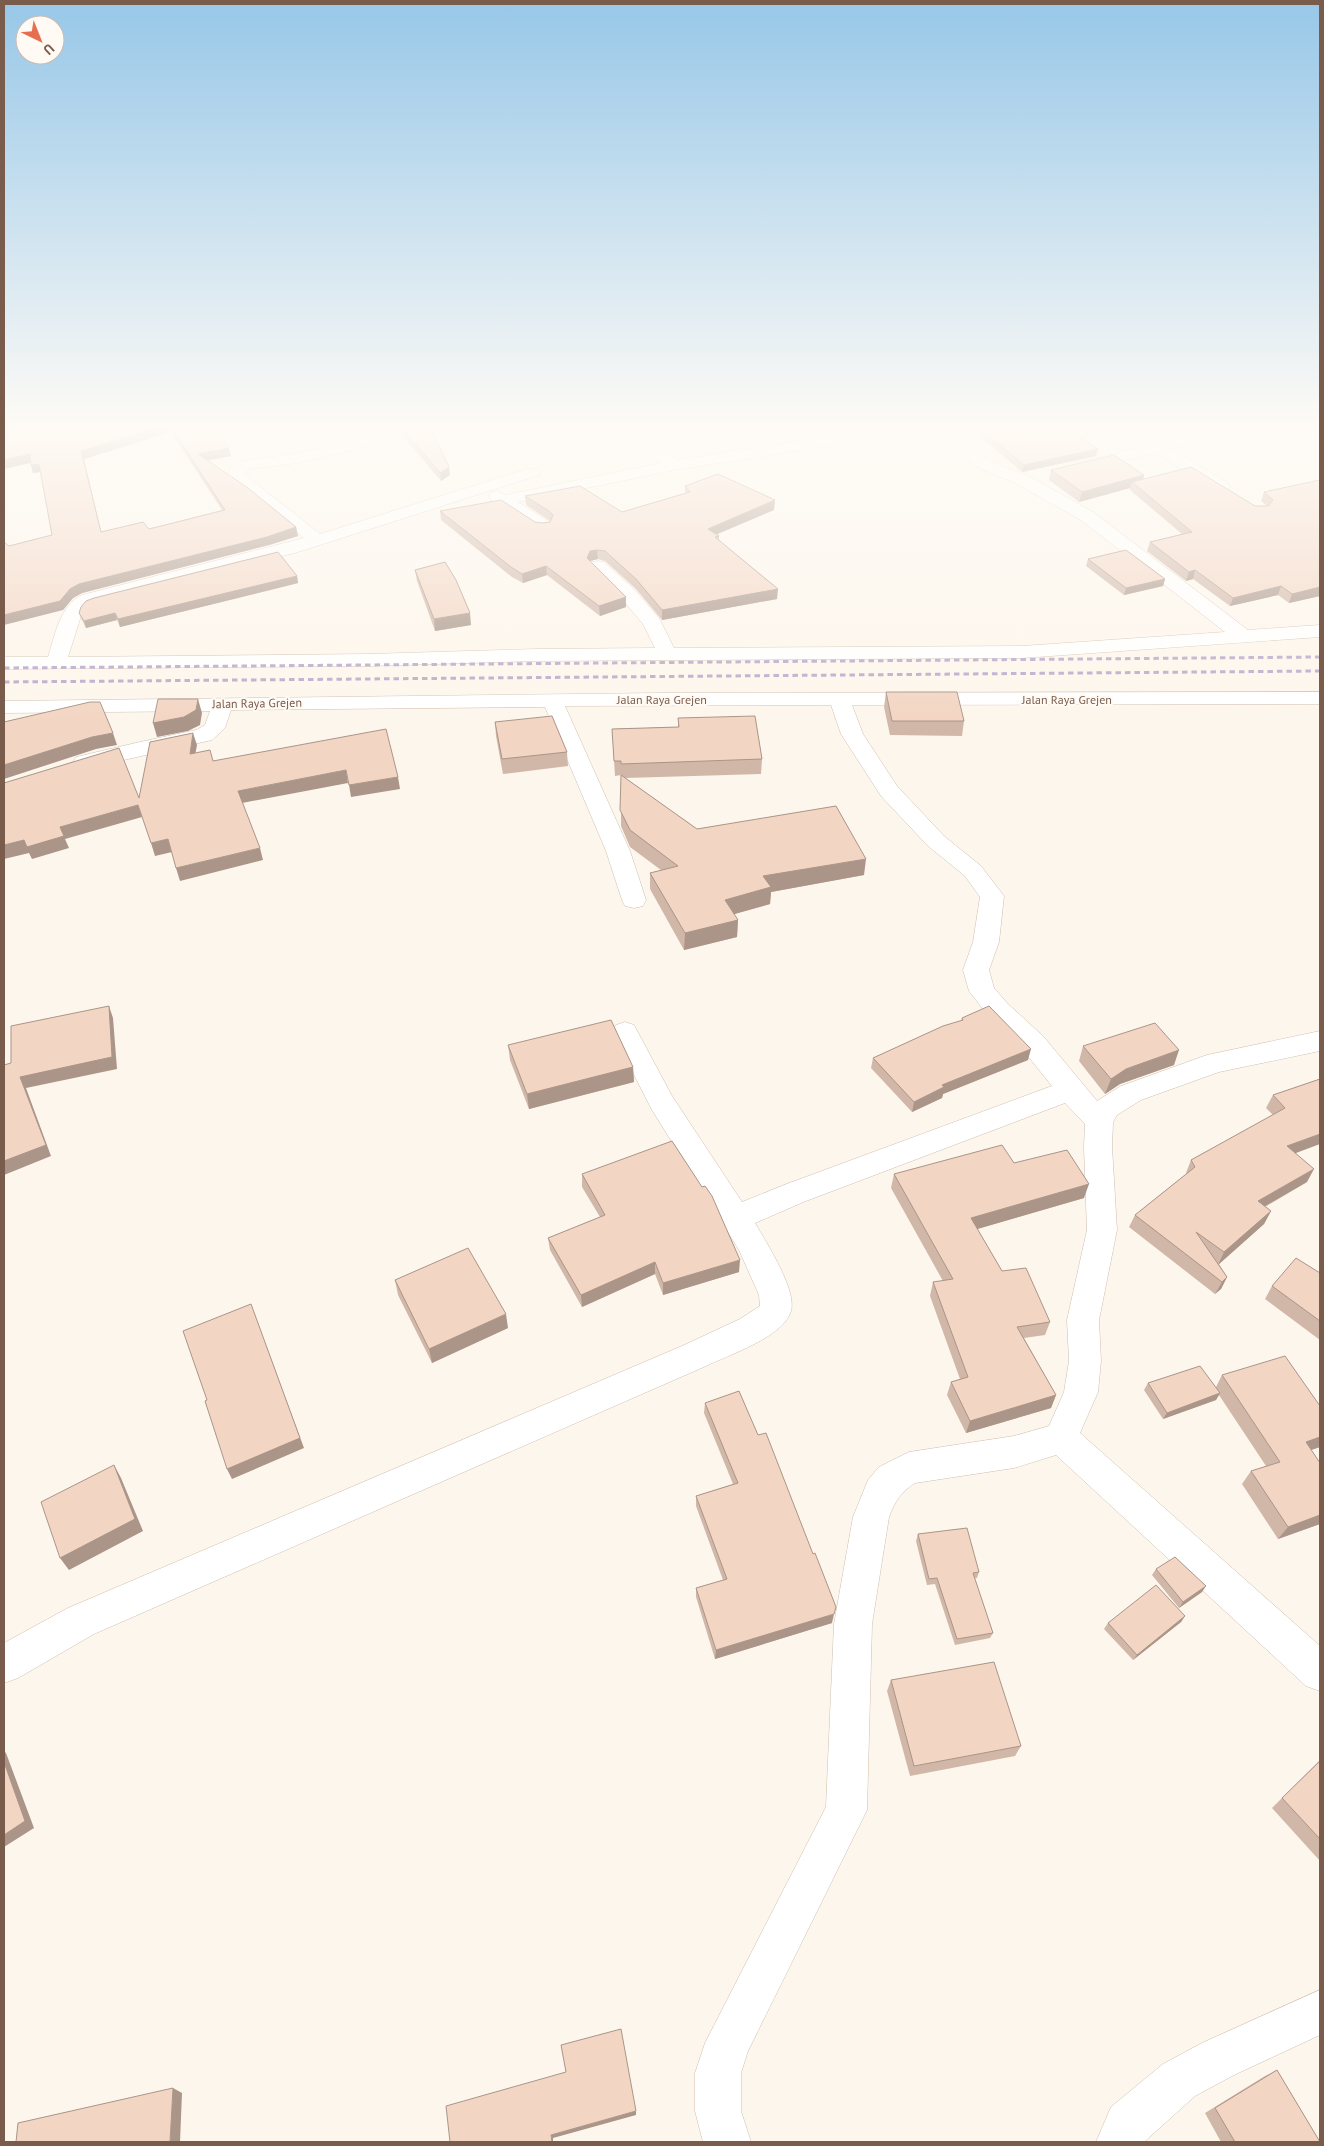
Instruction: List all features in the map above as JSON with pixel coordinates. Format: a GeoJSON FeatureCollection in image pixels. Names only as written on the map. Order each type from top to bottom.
{"type":"FeatureCollection","features":[{"type":"Feature","properties":{"kind":"street"},"geometry":{"type":"LineString","coordinates":[[296,523],[317,540]]}},
{"type":"Feature","properties":{"kind":"street"},"geometry":{"type":"LineString","coordinates":[[56,662],[73,612],[80,603],[89,599],[248,560],[370,523]]}},
{"type":"Feature","properties":{"kind":"street"},"geometry":{"type":"LineString","coordinates":[[539,523],[543,526]]}},
{"type":"Feature","properties":{"kind":"street"},"geometry":{"type":"LineString","coordinates":[[1096,523],[1244,636]]}},
{"type":"Feature","properties":{"kind":"street"},"geometry":{"type":"LineString","coordinates":[[598,566],[628,594],[652,622],[667,654]]}},
{"type":"Feature","properties":{"kind":"street"},"geometry":{"type":"LineString","coordinates":[[4,663],[359,660],[537,655],[1022,652],[1320,631]]}},
{"type":"Feature","properties":{"kind":"street","name":"Jalan Raya Grejen"},"geometry":{"type":"LineString","coordinates":[[4,707],[552,700],[1320,698]]}},
{"type":"Feature","properties":{"kind":"street"},"geometry":{"type":"LineString","coordinates":[[839,699],[852,734],[889,791],[936,841],[973,871],[992,896],[986,942],[976,970],[982,991],[999,1011],[1033,1043],[1099,1121]]}},
{"type":"Feature","properties":{"kind":"street"},"geometry":{"type":"LineString","coordinates":[[552,700],[618,851],[634,900]]}},
{"type":"Feature","properties":{"kind":"street"},"geometry":{"type":"LineString","coordinates":[[67,766],[204,735],[214,728],[223,704]]}},
{"type":"Feature","properties":{"kind":"street"},"geometry":{"type":"LineString","coordinates":[[4,1664],[80,1621],[694,1356],[764,1322],[772,1316],[776,1309],[775,1290],[736,1218],[662,1102],[625,1032]]}},
{"type":"Feature","properties":{"kind":"street"},"geometry":{"type":"LineString","coordinates":[[727,2142],[718,2111],[718,2073],[728,2043],[846,1810],[854,1624],[871,1517],[880,1492],[891,1479],[909,1468],[1014,1452],[1061,1438],[1081,1392],[1085,1361],[1083,1320],[1102,1230],[1098,1147],[1099,1121],[1107,1108],[1131,1093],[1217,1062],[1320,1041]]}},
{"type":"Feature","properties":{"kind":"street"},"geometry":{"type":"LineString","coordinates":[[736,1218],[795,1193],[1071,1090]]}},
{"type":"Feature","properties":{"kind":"street"},"geometry":{"type":"LineString","coordinates":[[1061,1438],[1320,1672]]}},
{"type":"Feature","properties":{"kind":"street"},"geometry":{"type":"LineString","coordinates":[[1120,2142],[1128,2124],[1179,2080],[1218,2059],[1320,2012]]}},
{"type":"Feature","properties":{"kind":"building"},"geometry":{"type":"Polygon","coordinates":[[[50,523],[99,523],[101,532],[138,523],[144,523],[149,529],[172,523],[291,523],[296,527],[267,537],[79,584],[70,589],[60,601],[4,615],[4,542],[9,546],[52,535],[50,523]]]}},
{"type":"Feature","properties":{"kind":"building"},"geometry":{"type":"Polygon","coordinates":[[[455,523],[722,523],[708,529],[719,536],[715,537],[778,589],[662,610],[636,579],[605,551],[597,550],[590,551],[587,558],[626,597],[599,606],[546,566],[522,574],[455,523]]]}},
{"type":"Feature","properties":{"kind":"building"},"geometry":{"type":"Polygon","coordinates":[[[1181,523],[1320,523],[1320,587],[1292,594],[1281,586],[1233,598],[1195,570],[1189,572],[1150,542],[1192,532],[1181,523]]]}},
{"type":"Feature","properties":{"kind":"building"},"geometry":{"type":"Polygon","coordinates":[[[1126,550],[1165,579],[1126,588],[1088,559],[1126,550]]]}},
{"type":"Feature","properties":{"kind":"building"},"geometry":{"type":"Polygon","coordinates":[[[278,552],[297,576],[118,619],[115,613],[84,621],[79,613],[86,601],[94,598],[278,552]]]}},
{"type":"Feature","properties":{"kind":"building"},"geometry":{"type":"Polygon","coordinates":[[[445,562],[456,580],[470,613],[434,619],[415,570],[445,562]]]}},
{"type":"Feature","properties":{"kind":"building"},"geometry":{"type":"Polygon","coordinates":[[[886,692],[957,692],[964,721],[892,721],[886,692]]]}},
{"type":"Feature","properties":{"kind":"building"},"geometry":{"type":"Polygon","coordinates":[[[158,699],[198,699],[196,710],[184,717],[153,723],[158,699]]]}},
{"type":"Feature","properties":{"kind":"building"},"geometry":{"type":"Polygon","coordinates":[[[90,702],[100,702],[113,733],[92,737],[4,765],[4,722],[90,702]]]}},
{"type":"Feature","properties":{"kind":"building"},"geometry":{"type":"Polygon","coordinates":[[[552,716],[567,752],[502,759],[495,722],[552,716]]]}},
{"type":"Feature","properties":{"kind":"building"},"geometry":{"type":"Polygon","coordinates":[[[755,716],[762,759],[621,764],[621,761],[614,761],[612,729],[679,727],[678,718],[755,716]]]}},
{"type":"Feature","properties":{"kind":"building"},"geometry":{"type":"Polygon","coordinates":[[[386,729],[398,777],[349,785],[346,770],[238,791],[260,848],[176,868],[168,839],[151,843],[138,805],[60,827],[64,836],[27,847],[24,840],[4,845],[4,783],[119,748],[139,798],[150,742],[193,733],[190,754],[210,750],[213,761],[386,729]]]}},
{"type":"Feature","properties":{"kind":"building"},"geometry":{"type":"Polygon","coordinates":[[[621,775],[697,829],[836,806],[866,859],[763,876],[771,887],[725,900],[738,920],[685,933],[650,873],[678,866],[630,830],[620,810],[621,775]]]}},
{"type":"Feature","properties":{"kind":"building"},"geometry":{"type":"Polygon","coordinates":[[[109,1006],[112,1057],[20,1077],[46,1145],[4,1161],[4,1065],[11,1063],[11,1026],[109,1006]]]}},
{"type":"Feature","properties":{"kind":"building"},"geometry":{"type":"Polygon","coordinates":[[[989,1006],[1031,1049],[942,1085],[944,1087],[914,1102],[873,1058],[943,1026],[963,1020],[962,1018],[989,1006]]]}},
{"type":"Feature","properties":{"kind":"building"},"geometry":{"type":"Polygon","coordinates":[[[611,1020],[633,1067],[527,1094],[508,1045],[611,1020]]]}},
{"type":"Feature","properties":{"kind":"building"},"geometry":{"type":"Polygon","coordinates":[[[1155,1023],[1179,1050],[1126,1069],[1111,1079],[1083,1046],[1155,1023]]]}},
{"type":"Feature","properties":{"kind":"building"},"geometry":{"type":"Polygon","coordinates":[[[1320,1079],[1320,1134],[1287,1146],[1314,1169],[1258,1201],[1271,1211],[1224,1252],[1196,1232],[1227,1277],[1222,1282],[1135,1215],[1195,1167],[1191,1160],[1285,1108],[1273,1095],[1320,1079]]]}},
{"type":"Feature","properties":{"kind":"building"},"geometry":{"type":"Polygon","coordinates":[[[672,1141],[702,1187],[705,1186],[712,1196],[740,1260],[663,1283],[655,1262],[581,1295],[548,1238],[605,1215],[582,1174],[672,1141]]]}},
{"type":"Feature","properties":{"kind":"building"},"geometry":{"type":"Polygon","coordinates":[[[1002,1145],[1014,1163],[1067,1150],[1089,1184],[971,1218],[1002,1271],[1026,1268],[1050,1322],[1017,1327],[1056,1395],[970,1421],[951,1382],[968,1377],[933,1282],[953,1279],[894,1174],[1002,1145]]]}},
{"type":"Feature","properties":{"kind":"building"},"geometry":{"type":"Polygon","coordinates":[[[468,1248],[506,1314],[429,1349],[395,1280],[468,1248]]]}},
{"type":"Feature","properties":{"kind":"building"},"geometry":{"type":"Polygon","coordinates":[[[1296,1258],[1320,1273],[1320,1321],[1272,1286],[1296,1258]]]}},
{"type":"Feature","properties":{"kind":"building"},"geometry":{"type":"Polygon","coordinates":[[[251,1304],[300,1438],[227,1469],[205,1401],[207,1400],[183,1331],[251,1304]]]}},
{"type":"Feature","properties":{"kind":"building"},"geometry":{"type":"Polygon","coordinates":[[[1285,1356],[1320,1406],[1320,1437],[1306,1442],[1320,1463],[1320,1515],[1288,1527],[1251,1471],[1280,1462],[1222,1375],[1285,1356]]]}},
{"type":"Feature","properties":{"kind":"building"},"geometry":{"type":"Polygon","coordinates":[[[1200,1366],[1220,1393],[1167,1413],[1148,1383],[1200,1366]]]}},
{"type":"Feature","properties":{"kind":"building"},"geometry":{"type":"Polygon","coordinates":[[[739,1391],[758,1435],[766,1433],[813,1554],[815,1553],[836,1607],[834,1614],[716,1650],[696,1588],[727,1579],[696,1496],[738,1483],[705,1403],[739,1391]]]}},
{"type":"Feature","properties":{"kind":"building"},"geometry":{"type":"Polygon","coordinates":[[[114,1465],[135,1519],[60,1558],[41,1502],[114,1465]]]}},
{"type":"Feature","properties":{"kind":"building"},"geometry":{"type":"Polygon","coordinates":[[[967,1528],[979,1572],[973,1573],[993,1633],[957,1639],[937,1578],[929,1579],[918,1534],[967,1528]]]}},
{"type":"Feature","properties":{"kind":"building"},"geometry":{"type":"Polygon","coordinates":[[[1175,1557],[1206,1586],[1183,1602],[1156,1569],[1175,1557]]]}},
{"type":"Feature","properties":{"kind":"building"},"geometry":{"type":"Polygon","coordinates":[[[1156,1585],[1185,1616],[1137,1655],[1108,1623],[1156,1585]]]}},
{"type":"Feature","properties":{"kind":"building"},"geometry":{"type":"Polygon","coordinates":[[[994,1662],[1021,1746],[914,1766],[891,1680],[994,1662]]]}},
{"type":"Feature","properties":{"kind":"building"},"geometry":{"type":"Polygon","coordinates":[[[1320,1761],[1320,1839],[1282,1798],[1320,1761]]]}},
{"type":"Feature","properties":{"kind":"building"},"geometry":{"type":"Polygon","coordinates":[[[4,1762],[25,1821],[4,1835],[4,1762]]]}},
{"type":"Feature","properties":{"kind":"building"},"geometry":{"type":"Polygon","coordinates":[[[621,2029],[636,2111],[551,2135],[552,2142],[450,2142],[446,2106],[566,2072],[561,2045],[621,2029]]]}},
{"type":"Feature","properties":{"kind":"building"},"geometry":{"type":"Polygon","coordinates":[[[1277,2070],[1320,2142],[1235,2142],[1215,2108],[1277,2070]]]}},
{"type":"Feature","properties":{"kind":"building"},"geometry":{"type":"Polygon","coordinates":[[[173,2088],[170,2142],[16,2142],[18,2123],[173,2088]]]}},
{"type":"Feature","properties":{"kind":"railway"},"geometry":{"type":"LineString","coordinates":[[4,668],[1320,657]]}},
{"type":"Feature","properties":{"kind":"railway"},"geometry":{"type":"LineString","coordinates":[[4,682],[1320,671]]}}]}
